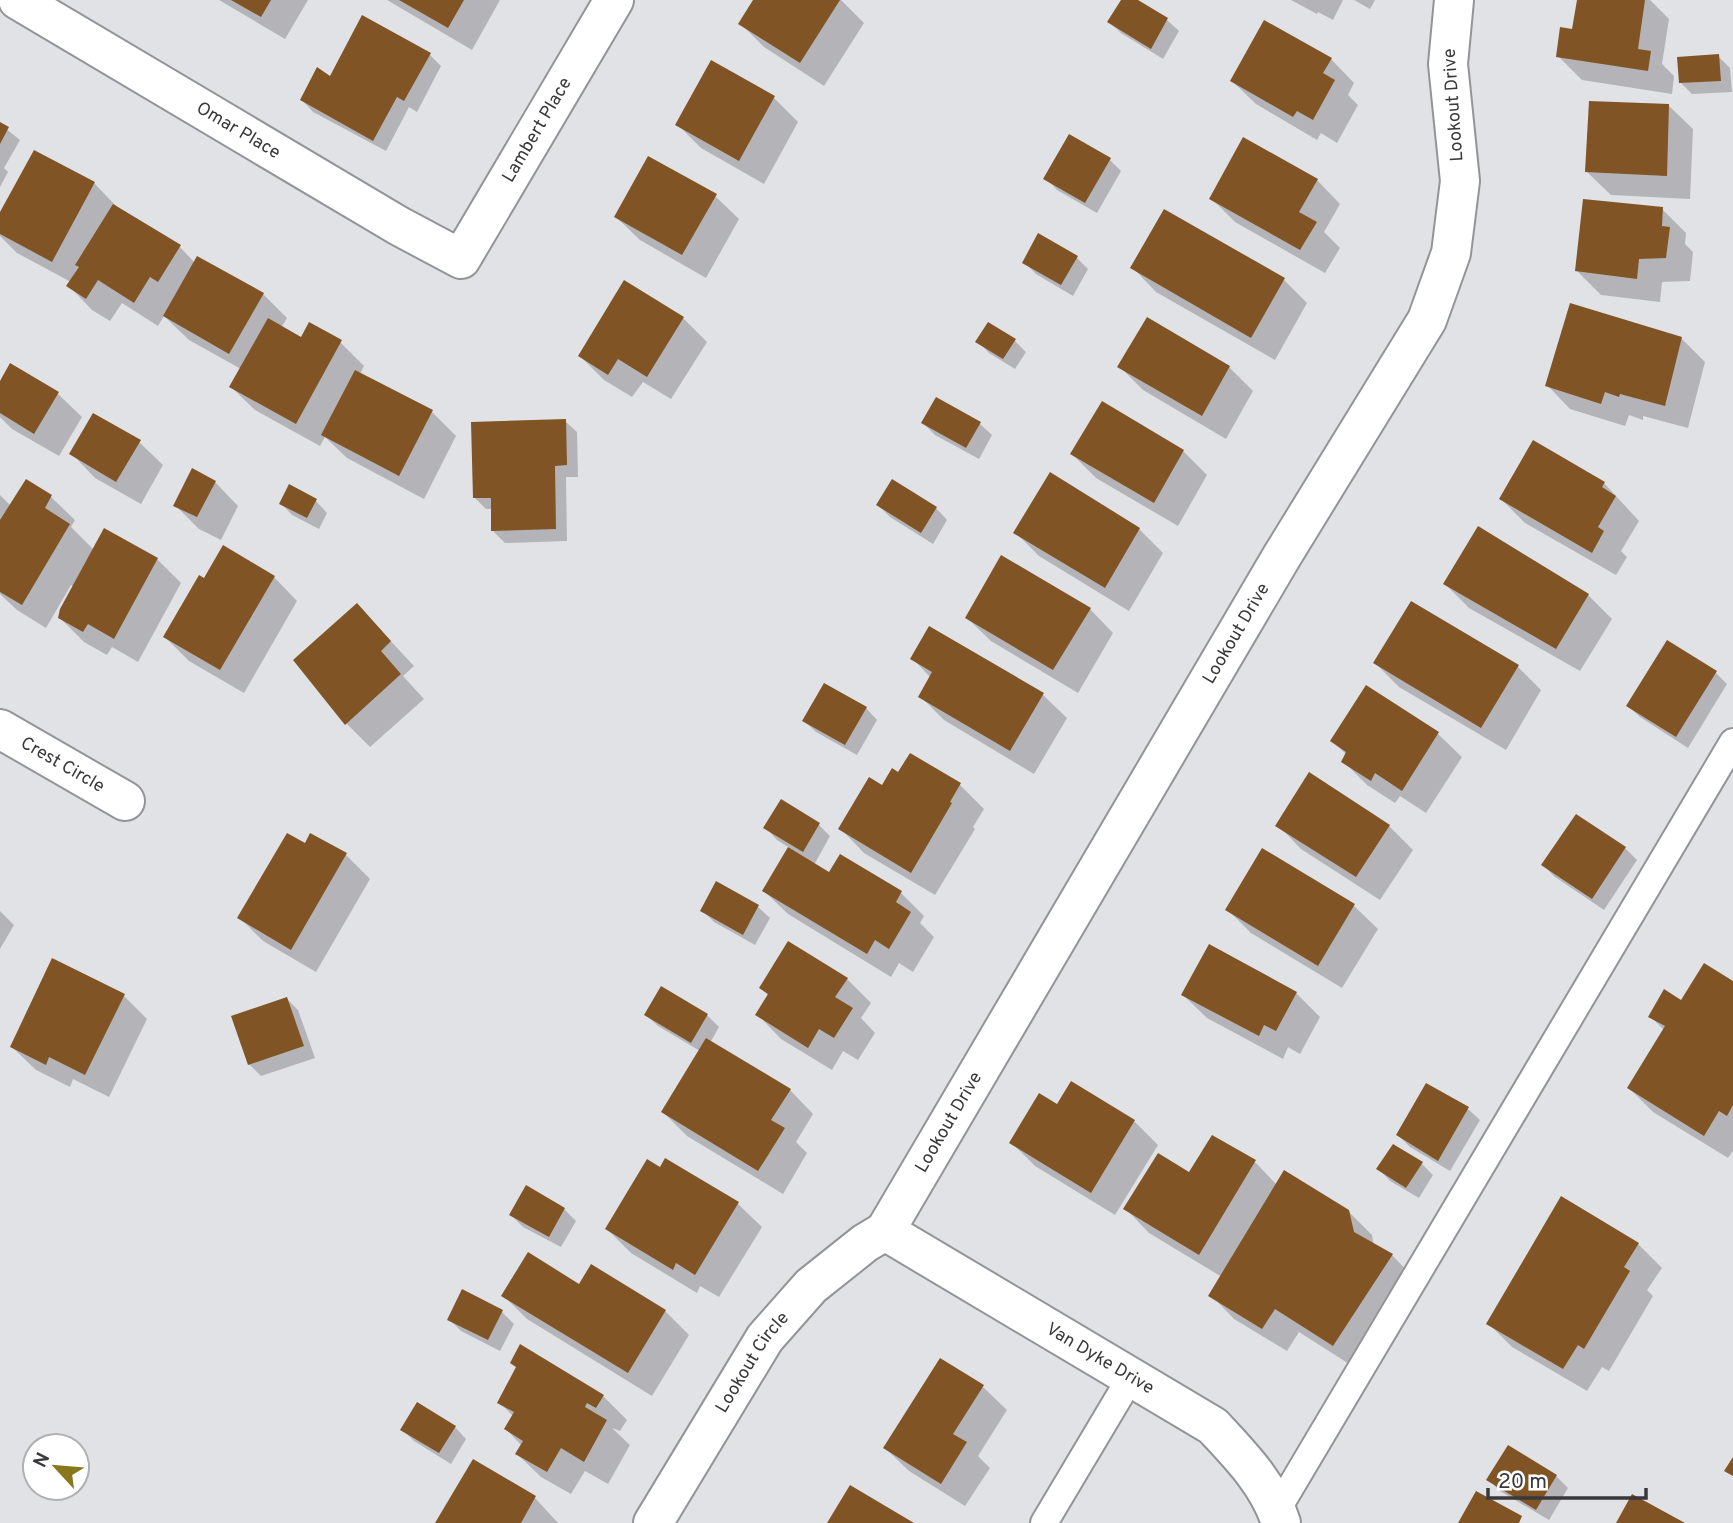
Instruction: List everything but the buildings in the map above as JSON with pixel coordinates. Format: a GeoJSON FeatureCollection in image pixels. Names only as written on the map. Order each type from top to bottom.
{"type":"FeatureCollection","features":[{"type":"Feature","properties":{"kind":"street","name":"Omar Place"},"geometry":{"type":"LineString","coordinates":[[18,0],[399,226],[461,259]]}},
{"type":"Feature","properties":{"kind":"street","name":"Lambert Place"},"geometry":{"type":"LineString","coordinates":[[461,259],[614,0]]}},
{"type":"Feature","properties":{"kind":"street","name":"Lookout Drive"},"geometry":{"type":"LineString","coordinates":[[885,1231],[1275,568],[1427,320],[1451,253],[1460,181],[1448,64],[1454,0]]}},
{"type":"Feature","properties":{"kind":"street","name":"Crest Circle"},"geometry":{"type":"LineString","coordinates":[[0,729],[125,801]]}},
{"type":"Feature","properties":{"kind":"street","name":"Van Dyke Drive"},"geometry":{"type":"LineString","coordinates":[[885,1231],[1213,1426],[1250,1465],[1279,1516]]}},
{"type":"Feature","properties":{"kind":"street","name":"Lookout Circle"},"geometry":{"type":"LineString","coordinates":[[653,1523],[765,1338],[811,1286],[865,1243],[885,1231]]}},
{"type":"Feature","properties":{"kind":"lane"},"geometry":{"type":"LineString","coordinates":[[1279,1516],[1733,742]]}},
{"type":"Feature","properties":{"kind":"lane"},"geometry":{"type":"LineString","coordinates":[[1044,1523],[1131,1377]]}}]}
